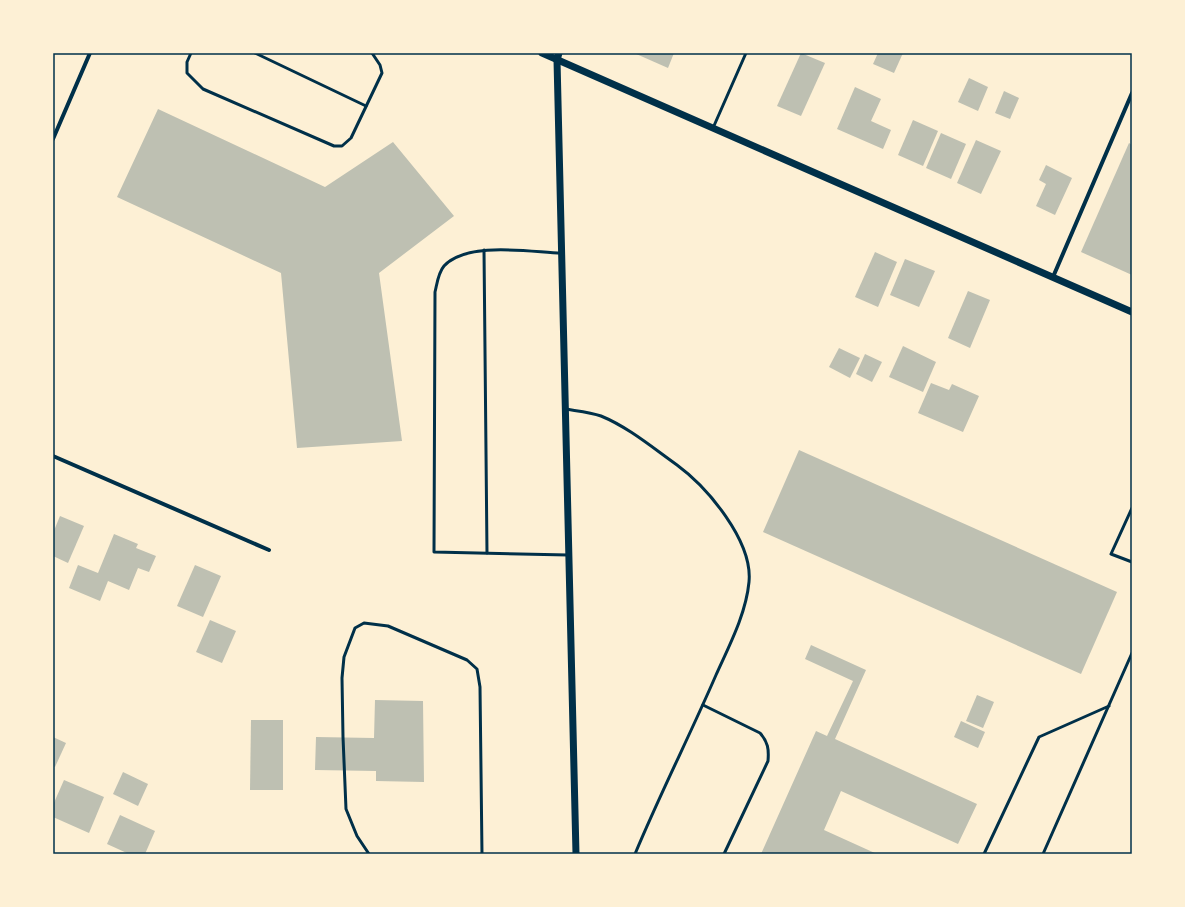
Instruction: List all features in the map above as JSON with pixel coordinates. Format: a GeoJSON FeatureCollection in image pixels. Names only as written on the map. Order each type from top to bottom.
{"type":"FeatureCollection","features":[{"type":"Feature","properties":{"kind":"street"},"geometry":{"type":"LineString","coordinates":[[53,140],[90,53]]}},
{"type":"Feature","properties":{"kind":"street"},"geometry":{"type":"LineString","coordinates":[[542,53],[558,56],[713,128],[1132,312]]}},
{"type":"Feature","properties":{"kind":"street"},"geometry":{"type":"LineString","coordinates":[[558,56],[561,253],[576,854]]}},
{"type":"Feature","properties":{"kind":"street"},"geometry":{"type":"LineString","coordinates":[[1052,277],[1132,93]]}},
{"type":"Feature","properties":{"kind":"street"},"geometry":{"type":"LineString","coordinates":[[53,456],[268,550]]}},
{"type":"Feature","properties":{"kind":"lane"},"geometry":{"type":"LineString","coordinates":[[191,53],[187,62],[187,73],[203,89],[334,146],[342,146],[351,138],[382,73],[380,65],[372,53]]}},
{"type":"Feature","properties":{"kind":"lane"},"geometry":{"type":"LineString","coordinates":[[255,53],[366,106]]}},
{"type":"Feature","properties":{"kind":"lane"},"geometry":{"type":"LineString","coordinates":[[713,128],[746,53]]}},
{"type":"Feature","properties":{"kind":"lane"},"geometry":{"type":"LineString","coordinates":[[561,253],[484,250],[467,252],[454,258],[444,267],[438,278],[435,292],[434,552],[569,555]]}},
{"type":"Feature","properties":{"kind":"lane"},"geometry":{"type":"LineString","coordinates":[[484,250],[487,553]]}},
{"type":"Feature","properties":{"kind":"lane"},"geometry":{"type":"LineString","coordinates":[[565,409],[600,416],[612,421],[645,442],[690,475],[710,496],[739,538],[746,558],[749,581],[738,624],[635,854]]}},
{"type":"Feature","properties":{"kind":"lane"},"geometry":{"type":"LineString","coordinates":[[1132,508],[1111,554],[1132,562]]}},
{"type":"Feature","properties":{"kind":"lane"},"geometry":{"type":"LineString","coordinates":[[369,854],[357,836],[346,809],[343,737],[342,678],[344,657],[355,628],[364,622],[388,626],[468,660],[477,669],[480,687],[482,854]]}},
{"type":"Feature","properties":{"kind":"lane"},"geometry":{"type":"LineString","coordinates":[[1042,854],[1132,653]]}},
{"type":"Feature","properties":{"kind":"lane"},"geometry":{"type":"LineString","coordinates":[[703,705],[760,733],[766,740],[769,748],[768,761],[724,854]]}},
{"type":"Feature","properties":{"kind":"lane"},"geometry":{"type":"LineString","coordinates":[[984,854],[1040,736],[1108,706]]}},
{"type":"Feature","properties":{"kind":"building"},"geometry":{"type":"Polygon","coordinates":[[[634,53],[674,53],[668,68],[634,53]]]}},
{"type":"Feature","properties":{"kind":"building"},"geometry":{"type":"Polygon","coordinates":[[[801,53],[825,63],[801,116],[777,106],[801,53]]]}},
{"type":"Feature","properties":{"kind":"building"},"geometry":{"type":"Polygon","coordinates":[[[878,53],[903,53],[894,73],[873,64],[878,53]]]}},
{"type":"Feature","properties":{"kind":"building"},"geometry":{"type":"Polygon","coordinates":[[[969,78],[988,87],[978,111],[958,102],[969,78]]]}},
{"type":"Feature","properties":{"kind":"building"},"geometry":{"type":"Polygon","coordinates":[[[855,87],[881,99],[871,121],[891,130],[883,149],[837,129],[855,87]]]}},
{"type":"Feature","properties":{"kind":"building"},"geometry":{"type":"Polygon","coordinates":[[[1004,91],[1019,98],[1010,119],[995,113],[1004,91]]]}},
{"type":"Feature","properties":{"kind":"building"},"geometry":{"type":"Polygon","coordinates":[[[158,109],[325,187],[393,142],[454,216],[379,273],[402,441],[297,448],[281,273],[117,197],[158,109]]]}},
{"type":"Feature","properties":{"kind":"building"},"geometry":{"type":"Polygon","coordinates":[[[913,120],[938,131],[923,166],[898,155],[913,120]]]}},
{"type":"Feature","properties":{"kind":"building"},"geometry":{"type":"Polygon","coordinates":[[[941,133],[966,144],[951,179],[926,168],[941,133]]]}},
{"type":"Feature","properties":{"kind":"building"},"geometry":{"type":"Polygon","coordinates":[[[976,140],[1001,151],[981,194],[957,183],[976,140]]]}},
{"type":"Feature","properties":{"kind":"building"},"geometry":{"type":"Polygon","coordinates":[[[1129,143],[1132,145],[1132,275],[1081,252],[1129,143]]]}},
{"type":"Feature","properties":{"kind":"building"},"geometry":{"type":"Polygon","coordinates":[[[1046,165],[1072,178],[1055,215],[1036,206],[1046,184],[1039,180],[1046,165]]]}},
{"type":"Feature","properties":{"kind":"building"},"geometry":{"type":"Polygon","coordinates":[[[875,252],[897,262],[878,307],[855,297],[875,252]]]}},
{"type":"Feature","properties":{"kind":"building"},"geometry":{"type":"Polygon","coordinates":[[[905,259],[935,271],[919,307],[890,295],[905,259]]]}},
{"type":"Feature","properties":{"kind":"building"},"geometry":{"type":"Polygon","coordinates":[[[968,291],[990,300],[970,348],[948,338],[968,291]]]}},
{"type":"Feature","properties":{"kind":"building"},"geometry":{"type":"Polygon","coordinates":[[[903,346],[936,362],[923,392],[889,377],[903,346]]]}},
{"type":"Feature","properties":{"kind":"building"},"geometry":{"type":"Polygon","coordinates":[[[839,348],[860,358],[850,378],[829,367],[839,348]]]}},
{"type":"Feature","properties":{"kind":"building"},"geometry":{"type":"Polygon","coordinates":[[[865,354],[882,362],[872,382],[856,374],[865,354]]]}},
{"type":"Feature","properties":{"kind":"building"},"geometry":{"type":"Polygon","coordinates":[[[931,383],[949,390],[952,384],[979,396],[963,432],[918,413],[931,383]]]}},
{"type":"Feature","properties":{"kind":"building"},"geometry":{"type":"Polygon","coordinates":[[[799,450],[1117,592],[1081,674],[763,532],[799,450]]]}},
{"type":"Feature","properties":{"kind":"building"},"geometry":{"type":"Polygon","coordinates":[[[60,516],[84,526],[68,563],[53,556],[53,533],[60,516]]]}},
{"type":"Feature","properties":{"kind":"building"},"geometry":{"type":"Polygon","coordinates":[[[114,534],[138,544],[136,548],[156,556],[149,572],[138,568],[129,590],[108,581],[100,601],[69,588],[78,565],[98,573],[114,534]]]}},
{"type":"Feature","properties":{"kind":"building"},"geometry":{"type":"Polygon","coordinates":[[[195,565],[221,576],[203,617],[177,606],[195,565]]]}},
{"type":"Feature","properties":{"kind":"building"},"geometry":{"type":"Polygon","coordinates":[[[210,620],[236,631],[222,663],[196,652],[210,620]]]}},
{"type":"Feature","properties":{"kind":"building"},"geometry":{"type":"Polygon","coordinates":[[[811,645],[866,670],[835,739],[977,804],[958,844],[841,791],[824,830],[877,854],[761,854],[816,731],[827,736],[853,681],[805,659],[811,645]]]}},
{"type":"Feature","properties":{"kind":"building"},"geometry":{"type":"Polygon","coordinates":[[[977,695],[994,702],[983,728],[966,721],[977,695]]]}},
{"type":"Feature","properties":{"kind":"building"},"geometry":{"type":"Polygon","coordinates":[[[375,700],[423,701],[424,782],[376,781],[376,771],[315,770],[316,737],[374,738],[375,700]]]}},
{"type":"Feature","properties":{"kind":"building"},"geometry":{"type":"Polygon","coordinates":[[[251,720],[283,720],[283,790],[250,790],[251,720]]]}},
{"type":"Feature","properties":{"kind":"building"},"geometry":{"type":"Polygon","coordinates":[[[961,721],[985,732],[978,748],[954,737],[961,721]]]}},
{"type":"Feature","properties":{"kind":"building"},"geometry":{"type":"Polygon","coordinates":[[[53,737],[66,743],[55,767],[53,766],[53,737]]]}},
{"type":"Feature","properties":{"kind":"building"},"geometry":{"type":"Polygon","coordinates":[[[123,772],[148,784],[138,806],[113,794],[123,772]]]}},
{"type":"Feature","properties":{"kind":"building"},"geometry":{"type":"Polygon","coordinates":[[[64,780],[104,797],[89,833],[53,817],[53,805],[64,780]]]}},
{"type":"Feature","properties":{"kind":"building"},"geometry":{"type":"Polygon","coordinates":[[[120,815],[155,831],[145,854],[129,854],[107,844],[120,815]]]}}]}
